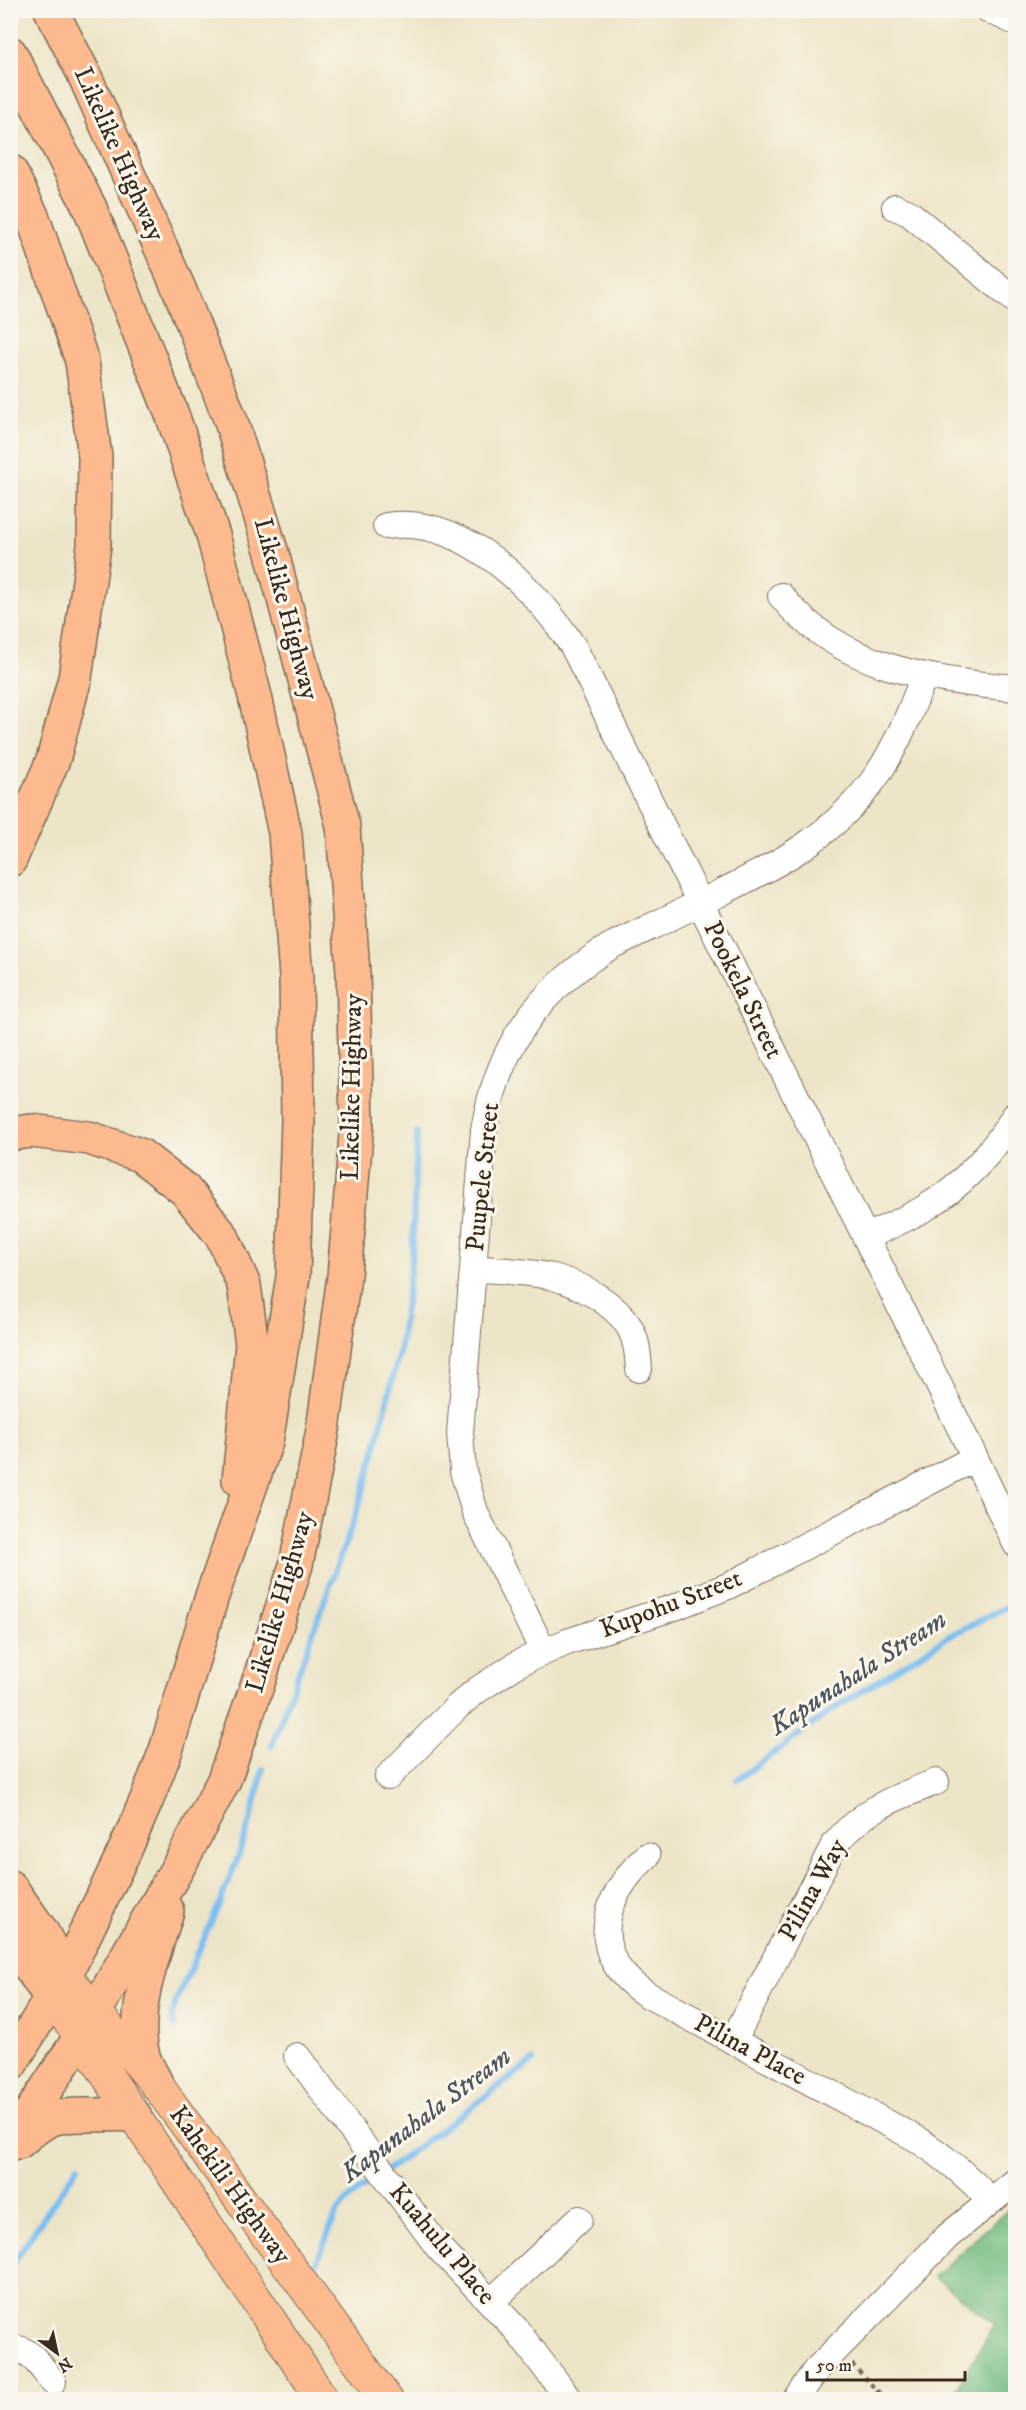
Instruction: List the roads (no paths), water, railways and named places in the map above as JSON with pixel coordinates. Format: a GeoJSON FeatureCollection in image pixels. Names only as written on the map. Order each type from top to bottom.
{"type":"FeatureCollection","features":[{"type":"Feature","properties":{"kind":"highway","name":"Likelike Highway"},"geometry":{"type":"LineString","coordinates":[[10,2144],[88,2024],[182,1860],[224,1780],[258,1683],[296,1565],[323,1430],[344,1276],[357,1123],[353,973],[343,826],[272,553],[231,421],[180,291],[83,72],[51,10]]}},
{"type":"Feature","properties":{"kind":"highway"},"geometry":{"type":"LineString","coordinates":[[61,10],[83,72]]}},
{"type":"Feature","properties":{"kind":"highway","name":"Likelike Highway"},"geometry":{"type":"LineString","coordinates":[[10,52],[90,208],[173,417],[213,535],[255,696],[285,833],[296,977],[298,1120],[293,1277],[266,1442],[233,1534],[162,1760],[125,1850],[58,1987],[10,2065]]}},
{"type":"Feature","properties":{"kind":"highway"},"geometry":{"type":"LineString","coordinates":[[10,171],[33,218],[82,361],[95,457],[94,546],[75,678],[53,760],[10,860]]}},
{"type":"Feature","properties":{"kind":"highway"},"geometry":{"type":"LineString","coordinates":[[10,1134],[31,1131],[89,1138],[140,1155],[185,1190],[222,1236],[244,1285],[252,1344],[233,1534]]}},
{"type":"Feature","properties":{"kind":"highway"},"geometry":{"type":"LineString","coordinates":[[157,2085],[143,2056],[140,2021],[143,1995],[182,1860]]}},
{"type":"Feature","properties":{"kind":"highway"},"geometry":{"type":"LineString","coordinates":[[10,1887],[42,1932],[58,1987]]}},
{"type":"Feature","properties":{"kind":"highway"},"geometry":{"type":"LineString","coordinates":[[10,1938],[58,1987]]}},
{"type":"Feature","properties":{"kind":"highway"},"geometry":{"type":"LineString","coordinates":[[10,2149],[37,2126],[59,2116],[81,2113],[134,2115]]}},
{"type":"Feature","properties":{"kind":"main road","name":"Kahekili Highway"},"geometry":{"type":"LineString","coordinates":[[58,1987],[88,2024],[157,2085],[387,2400]]}},
{"type":"Feature","properties":{"kind":"main road","name":"Kahekili Highway"},"geometry":{"type":"LineString","coordinates":[[88,2024],[134,2115],[323,2400]]}},
{"type":"Feature","properties":{"kind":"street"},"geometry":{"type":"LineString","coordinates":[[989,10],[1016,22]]}},
{"type":"Feature","properties":{"kind":"street"},"geometry":{"type":"LineString","coordinates":[[895,207],[909,213],[1016,301]]}},
{"type":"Feature","properties":{"kind":"street","name":"Pookela Street"},"geometry":{"type":"LineString","coordinates":[[386,526],[410,524],[425,526],[462,541],[504,568],[542,604],[574,648],[1016,1544]]}},
{"type":"Feature","properties":{"kind":"street"},"geometry":{"type":"LineString","coordinates":[[781,596],[807,624],[835,644],[865,658],[924,676],[970,684],[1016,687]]}},
{"type":"Feature","properties":{"kind":"street","name":"Puupele Street"},"geometry":{"type":"LineString","coordinates":[[543,1651],[475,1512],[463,1471],[460,1433],[488,1108],[502,1064],[526,1020],[564,978],[586,960],[610,946],[776,866],[812,842],[837,820],[870,783],[892,750],[924,676]]}},
{"type":"Feature","properties":{"kind":"street"},"geometry":{"type":"LineString","coordinates":[[866,1238],[926,1208],[945,1194],[980,1162],[1016,1114]]}},
{"type":"Feature","properties":{"kind":"street"},"geometry":{"type":"LineString","coordinates":[[474,1268],[551,1277],[593,1295],[618,1314],[628,1326],[637,1346],[639,1369]]}},
{"type":"Feature","properties":{"kind":"street","name":"Kupohu Street"},"geometry":{"type":"LineString","coordinates":[[388,1777],[457,1707],[476,1691],[497,1676],[543,1651],[675,1607],[728,1586],[975,1458]]}},
{"type":"Feature","properties":{"kind":"street","name":"Pilina Way"},"geometry":{"type":"LineString","coordinates":[[733,2041],[834,1845],[856,1821],[870,1810],[936,1782]]}},
{"type":"Feature","properties":{"kind":"street","name":"Pilina Place"},"geometry":{"type":"LineString","coordinates":[[647,1856],[626,1877],[608,1912],[607,1939],[615,1964],[623,1976],[646,1994],[917,2139],[969,2177],[990,2200]]}},
{"type":"Feature","properties":{"kind":"street","name":"Kuahulu Place"},"geometry":{"type":"LineString","coordinates":[[297,2056],[438,2247],[515,2328],[570,2400]]}},
{"type":"Feature","properties":{"kind":"street"},"geometry":{"type":"LineString","coordinates":[[795,2400],[816,2370],[948,2236],[1016,2181]]}},
{"type":"Feature","properties":{"kind":"street"},"geometry":{"type":"LineString","coordinates":[[491,2302],[579,2219]]}},
{"type":"Feature","properties":{"kind":"street"},"geometry":{"type":"LineString","coordinates":[[10,2348],[24,2349],[53,2382]]}},
{"type":"Feature","properties":{"kind":"waterway"},"geometry":{"type":"LineString","coordinates":[[272,1745],[356,1514],[372,1462],[399,1353],[412,1256],[417,1133]]}},
{"type":"Feature","properties":{"kind":"waterway","name":"Kapunahala Stream"},"geometry":{"type":"LineString","coordinates":[[737,1780],[832,1710],[949,1636],[1006,1607]]}},
{"type":"Feature","properties":{"kind":"waterway"},"geometry":{"type":"LineString","coordinates":[[174,2027],[172,2017],[176,2001],[237,1858],[263,1769]]}},
{"type":"Feature","properties":{"kind":"waterway","name":"Kapunahala Stream"},"geometry":{"type":"LineString","coordinates":[[387,2170],[533,2061]]}},
{"type":"Feature","properties":{"kind":"waterway"},"geometry":{"type":"LineString","coordinates":[[10,2268],[78,2166]]}},
{"type":"Feature","properties":{"kind":"waterway","name":"Kapunahala Stream"},"geometry":{"type":"LineString","coordinates":[[314,2268],[337,2212],[351,2197],[378,2176]]}}]}
